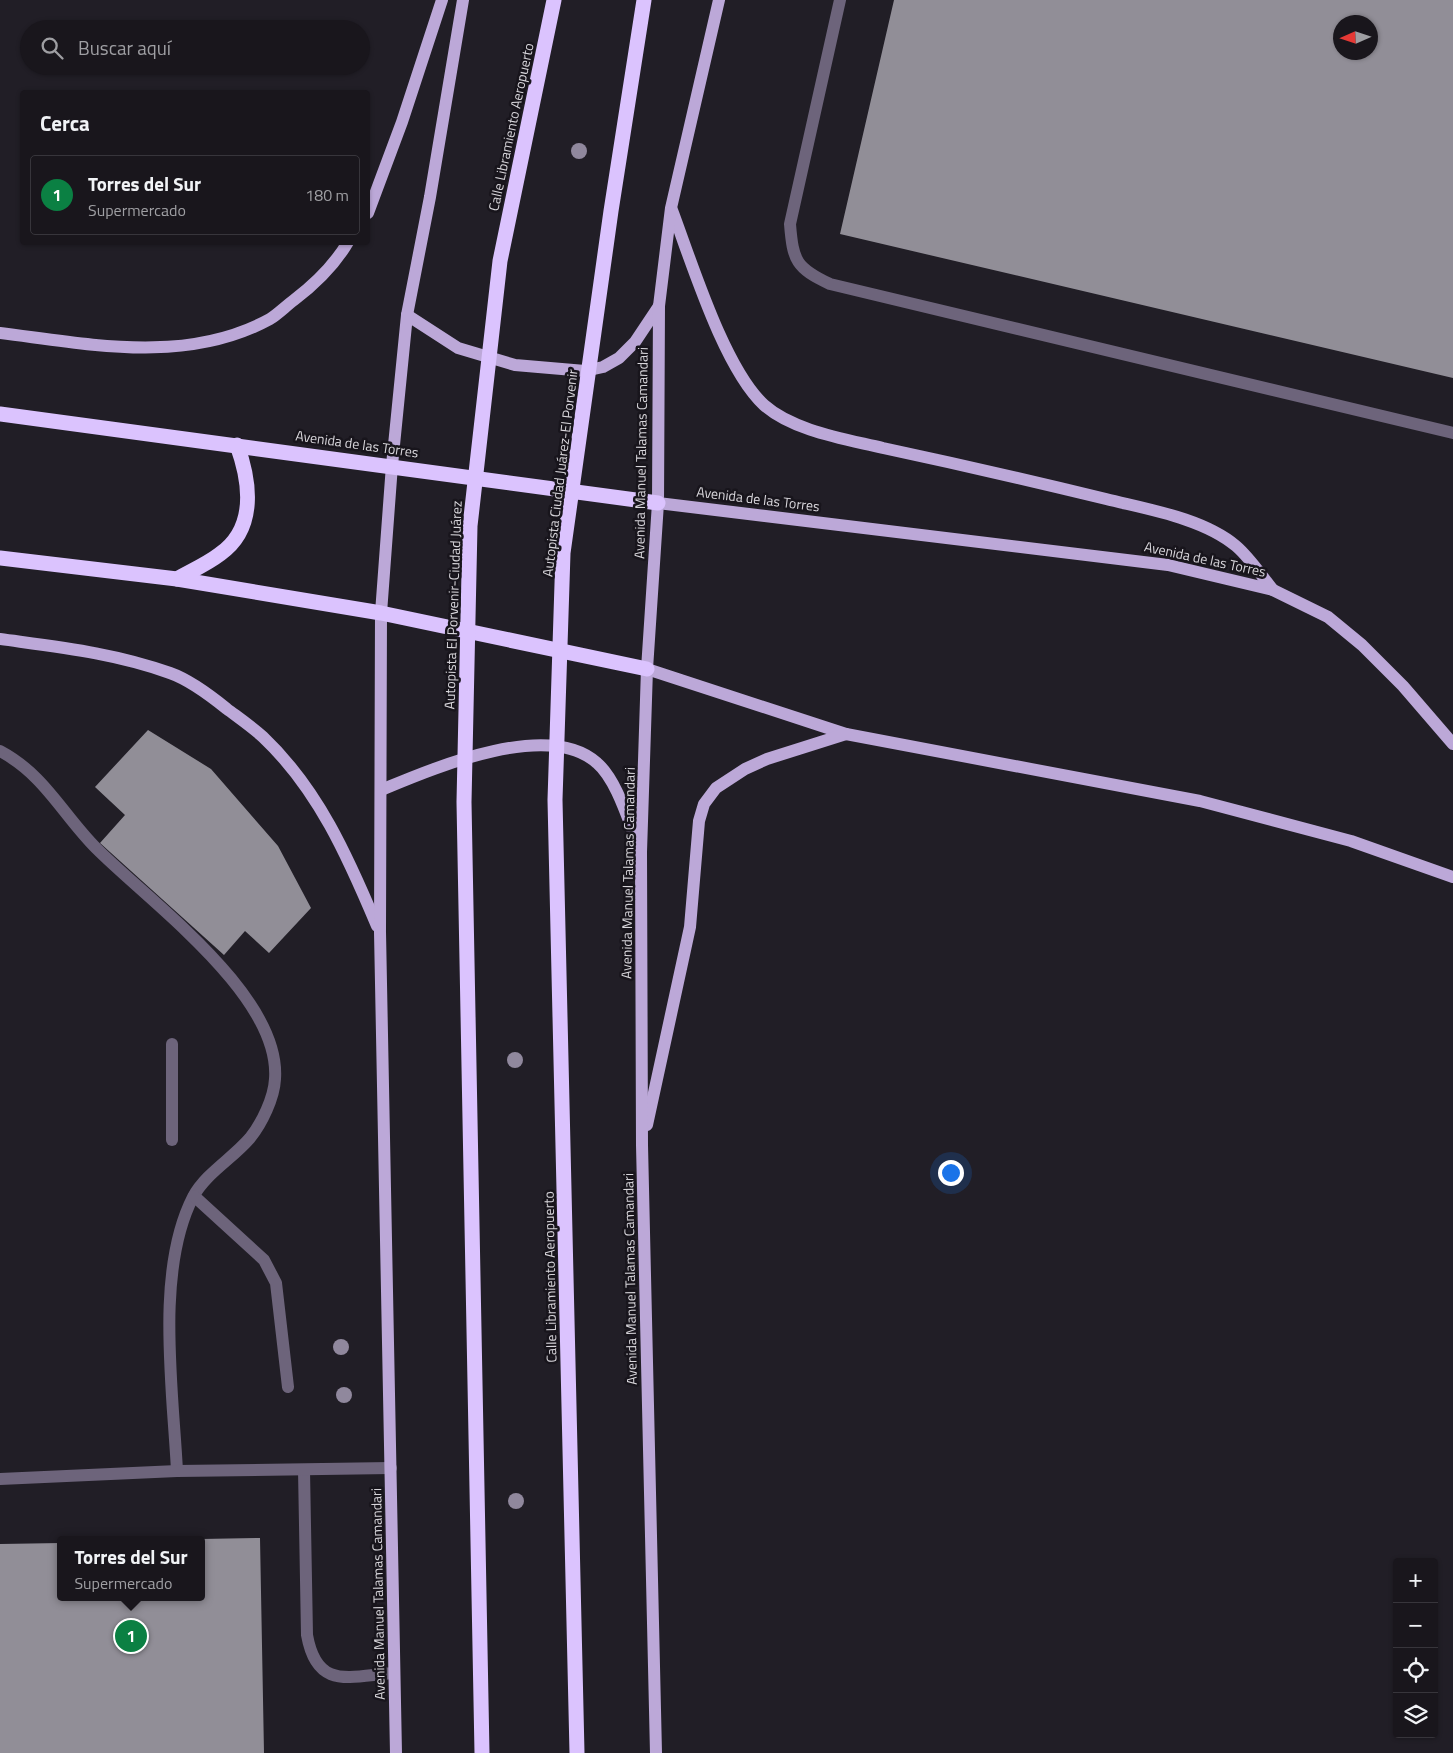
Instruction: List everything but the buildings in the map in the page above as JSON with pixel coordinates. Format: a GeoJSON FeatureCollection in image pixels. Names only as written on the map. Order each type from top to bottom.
{"type":"FeatureCollection","features":[{"type":"Feature","properties":{"kind":"highway","name":"Calle Libramiento Aeropuerto"},"geometry":{"type":"LineString","coordinates":[[500,261],[554,0]]}},
{"type":"Feature","properties":{"kind":"highway","name":"Autopista Ciudad Juárez-El Porvenir"},"geometry":{"type":"LineString","coordinates":[[555,800],[563,553],[611,211],[644,0]]}},
{"type":"Feature","properties":{"kind":"highway","name":"Autopista El Porvenir-Ciudad Juárez"},"geometry":{"type":"LineString","coordinates":[[482,1753],[464,802],[470,526],[500,261]]}},
{"type":"Feature","properties":{"kind":"highway","name":"Avenida de las Torres"},"geometry":{"type":"LineString","coordinates":[[0,414],[392,465],[658,503]]}},
{"type":"Feature","properties":{"kind":"highway"},"geometry":{"type":"LineString","coordinates":[[176,579],[221,554],[234,541],[243,525],[248,491],[247,472],[237,445]]}},
{"type":"Feature","properties":{"kind":"highway"},"geometry":{"type":"LineString","coordinates":[[0,558],[176,579],[381,613],[647,669]]}},
{"type":"Feature","properties":{"kind":"highway","name":"Calle Libramiento Aeropuerto"},"geometry":{"type":"LineString","coordinates":[[555,800],[577,1753]]}},
{"type":"Feature","properties":{"kind":"main road"},"geometry":{"type":"LineString","coordinates":[[370,208],[402,122],[442,0]]}},
{"type":"Feature","properties":{"kind":"main road","name":"Avenida Manuel Talamas Camandari"},"geometry":{"type":"LineString","coordinates":[[396,1753],[380,932],[381,613],[392,465],[407,315],[430,198],[463,0]]}},
{"type":"Feature","properties":{"kind":"main road","name":"Avenida Manuel Talamas Camandari"},"geometry":{"type":"LineString","coordinates":[[656,1753],[642,1145],[641,852],[647,669],[658,503],[659,306],[671,208],[719,0]]}},
{"type":"Feature","properties":{"kind":"main road"},"geometry":{"type":"LineString","coordinates":[[671,208],[732,360],[750,389],[765,405],[785,418],[832,436],[1029,480],[1174,516],[1214,533],[1236,546],[1273,590]]}},
{"type":"Feature","properties":{"kind":"main road"},"geometry":{"type":"LineString","coordinates":[[0,334],[126,348],[185,346],[228,336],[270,319],[318,281],[346,245]]}},
{"type":"Feature","properties":{"kind":"main road"},"geometry":{"type":"LineString","coordinates":[[407,315],[458,348],[515,365],[585,371],[603,367],[619,358],[635,342],[659,306]]}},
{"type":"Feature","properties":{"kind":"main road","name":"Avenida de las Torres"},"geometry":{"type":"LineString","coordinates":[[658,503],[1168,565],[1273,590],[1328,617],[1362,645],[1403,686],[1453,744]]}},
{"type":"Feature","properties":{"kind":"main road"},"geometry":{"type":"LineString","coordinates":[[0,639],[106,654],[172,673],[224,706],[263,737],[305,784],[331,824],[353,868],[380,932]]}},
{"type":"Feature","properties":{"kind":"main road"},"geometry":{"type":"LineString","coordinates":[[647,669],[846,734],[1200,801],[1351,841],[1453,877]]}},
{"type":"Feature","properties":{"kind":"main road"},"geometry":{"type":"LineString","coordinates":[[642,1145],[684,961],[690,927],[699,821],[704,804],[716,788],[745,769],[767,759],[846,734]]}},
{"type":"Feature","properties":{"kind":"main road"},"geometry":{"type":"LineString","coordinates":[[381,790],[429,770],[482,755],[537,744],[565,746],[585,754],[599,764],[614,786],[641,852]]}},
{"type":"Feature","properties":{"kind":"lane"},"geometry":{"type":"LineString","coordinates":[[840,0],[790,224],[792,252],[806,273],[830,284],[1453,433]]}},
{"type":"Feature","properties":{"kind":"lane"},"geometry":{"type":"LineString","coordinates":[[0,751],[19,762],[35,775],[95,847],[200,946],[237,985],[257,1014],[272,1043],[275,1079],[268,1106],[250,1137],[211,1174],[194,1196],[182,1223],[172,1260],[171,1329],[177,1471]]}},
{"type":"Feature","properties":{"kind":"lane"},"geometry":{"type":"LineString","coordinates":[[172,1044],[172,1140]]}},
{"type":"Feature","properties":{"kind":"lane"},"geometry":{"type":"LineString","coordinates":[[194,1196],[264,1260],[276,1283],[288,1387]]}},
{"type":"Feature","properties":{"kind":"lane"},"geometry":{"type":"LineString","coordinates":[[0,1479],[177,1471],[391,1468]]}},
{"type":"Feature","properties":{"kind":"lane"},"geometry":{"type":"LineString","coordinates":[[304,1470],[307,1635],[310,1653],[318,1668],[329,1675],[343,1677],[394,1673]]}},
{"type":"Feature","properties":{"kind":"place","name":"Torres del Sur"},"geometry":{"type":"Point","coordinates":[131,1636]}}]}
